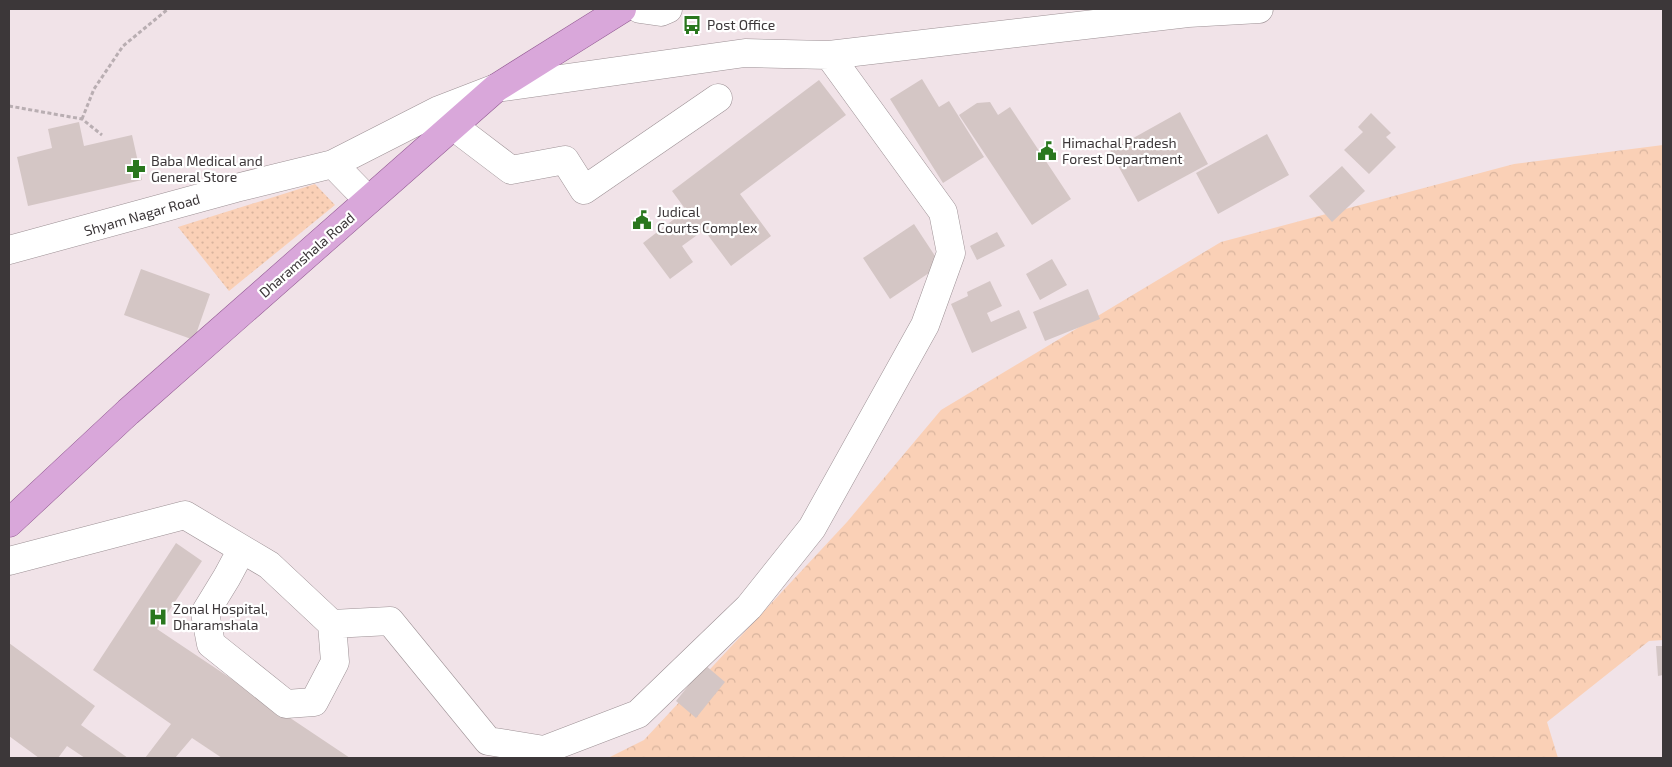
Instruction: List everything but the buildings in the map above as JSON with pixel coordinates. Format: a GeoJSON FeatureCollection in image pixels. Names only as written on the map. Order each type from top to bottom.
{"type":"FeatureCollection","features":[{"type":"Feature","properties":{"kind":"main road","name":"Dharamshala Road"},"geometry":{"type":"LineString","coordinates":[[9,523],[136,406],[496,88],[622,9]]}},
{"type":"Feature","properties":{"kind":"street"},"geometry":{"type":"LineString","coordinates":[[640,9],[661,12],[668,9]]}},
{"type":"Feature","properties":{"kind":"street","name":"Shyam Nagar Road"},"geometry":{"type":"LineString","coordinates":[[11,251],[236,188],[333,164],[439,110],[496,88],[745,53],[828,55],[1188,13],[1259,9]]}},
{"type":"Feature","properties":{"kind":"street"},"geometry":{"type":"LineString","coordinates":[[332,624],[390,621],[488,741],[544,750],[638,714],[749,607],[812,528],[925,325],[951,253],[943,212],[828,55]]}},
{"type":"Feature","properties":{"kind":"street"},"geometry":{"type":"LineString","coordinates":[[453,126],[511,170],[564,160],[584,190],[718,98]]}},
{"type":"Feature","properties":{"kind":"street"},"geometry":{"type":"LineString","coordinates":[[333,164],[368,200]]}},
{"type":"Feature","properties":{"kind":"street"},"geometry":{"type":"LineString","coordinates":[[9,561],[185,515],[269,565],[332,624],[335,662],[314,702],[286,704],[211,644],[205,613],[242,549]]}},
{"type":"Feature","properties":{"kind":"path"},"geometry":{"type":"LineString","coordinates":[[82,119],[94,89],[123,46],[168,9]]}},
{"type":"Feature","properties":{"kind":"path"},"geometry":{"type":"LineString","coordinates":[[9,106],[82,119],[102,135]]}},
{"type":"Feature","properties":{"kind":"green space"},"geometry":{"type":"Polygon","coordinates":[[[1663,145],[1663,640],[1649,641],[1547,722],[1558,758],[608,758],[644,740],[847,522],[941,410],[1221,242],[1514,164],[1663,145]]]}},
{"type":"Feature","properties":{"kind":"green space"},"geometry":{"type":"Polygon","coordinates":[[[315,184],[335,205],[229,291],[178,227],[315,184]]]}},
{"type":"Feature","properties":{"kind":"place","name":"Post Office"},"geometry":{"type":"Point","coordinates":[692,25]}},
{"type":"Feature","properties":{"kind":"place","name":"Himachal Pradesh Forest Department"},"geometry":{"type":"Point","coordinates":[1047,151]}},
{"type":"Feature","properties":{"kind":"place","name":"Baba Medical and General Store"},"geometry":{"type":"Point","coordinates":[136,169]}},
{"type":"Feature","properties":{"kind":"place","name":"Judical Courts Complex"},"geometry":{"type":"Point","coordinates":[642,220]}},
{"type":"Feature","properties":{"kind":"place","name":"Zonal Hospital, Dharamshala"},"geometry":{"type":"Point","coordinates":[158,617]}}]}
